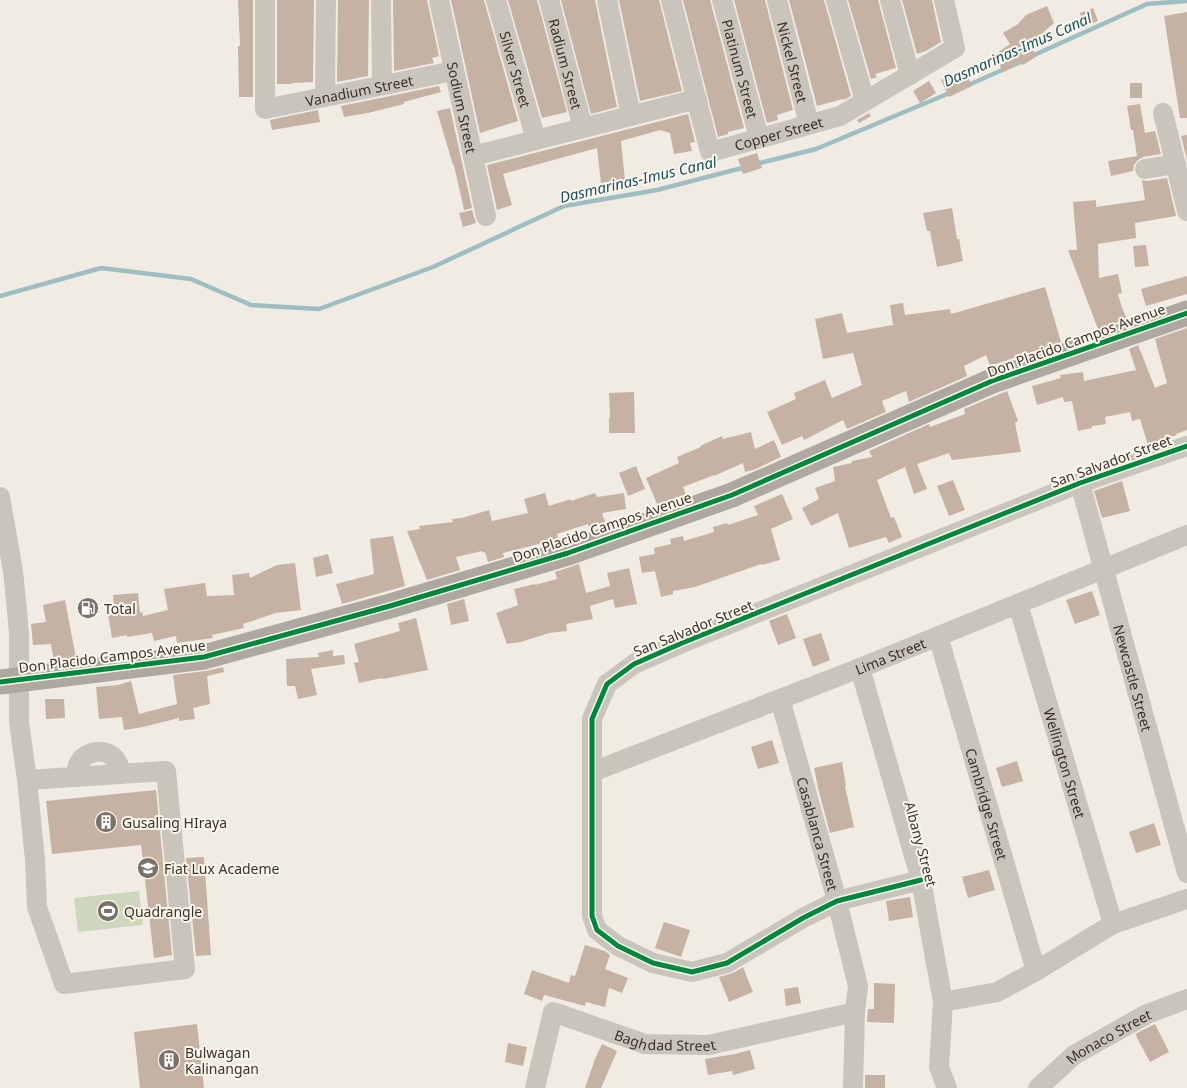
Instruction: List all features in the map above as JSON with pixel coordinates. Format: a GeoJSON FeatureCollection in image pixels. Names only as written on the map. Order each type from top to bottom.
{"type":"FeatureCollection","features":[{"type":"Feature","properties":{"kind":"main road","name":"Don Placido Campos Avenue"},"geometry":{"type":"LineString","coordinates":[[15,679],[204,656],[390,606],[568,553],[732,494],[992,382],[1187,313]]}},
{"type":"Feature","properties":{"kind":"street","name":"Vanadium Street"},"geometry":{"type":"LineString","coordinates":[[265,0],[265,109],[454,71]]}},
{"type":"Feature","properties":{"kind":"street"},"geometry":{"type":"LineString","coordinates":[[325,97],[326,0]]}},
{"type":"Feature","properties":{"kind":"street"},"geometry":{"type":"LineString","coordinates":[[381,0],[382,86]]}},
{"type":"Feature","properties":{"kind":"street","name":"Sodium Street"},"geometry":{"type":"LineString","coordinates":[[439,0],[486,216]]}},
{"type":"Feature","properties":{"kind":"street","name":"Silver Street"},"geometry":{"type":"LineString","coordinates":[[496,0],[536,140]]}},
{"type":"Feature","properties":{"kind":"street","name":"Radium Street"},"geometry":{"type":"LineString","coordinates":[[548,0],[584,128]]}},
{"type":"Feature","properties":{"kind":"street"},"geometry":{"type":"LineString","coordinates":[[607,0],[631,116]]}},
{"type":"Feature","properties":{"kind":"street","name":"Copper Street"},"geometry":{"type":"LineString","coordinates":[[671,0],[710,152],[840,116],[955,48],[944,0]]}},
{"type":"Feature","properties":{"kind":"street","name":"Platinum Street"},"geometry":{"type":"LineString","coordinates":[[722,0],[759,138]]}},
{"type":"Feature","properties":{"kind":"street","name":"Nickel Street"},"geometry":{"type":"LineString","coordinates":[[777,0],[809,124]]}},
{"type":"Feature","properties":{"kind":"street"},"geometry":{"type":"LineString","coordinates":[[836,0],[865,101]]}},
{"type":"Feature","properties":{"kind":"street"},"geometry":{"type":"LineString","coordinates":[[890,0],[910,75]]}},
{"type":"Feature","properties":{"kind":"street"},"geometry":{"type":"LineString","coordinates":[[473,156],[697,99]]}},
{"type":"Feature","properties":{"kind":"street"},"geometry":{"type":"LineString","coordinates":[[1163,113],[1187,211]]}},
{"type":"Feature","properties":{"kind":"street"},"geometry":{"type":"LineString","coordinates":[[1145,169],[1176,164]]}},
{"type":"Feature","properties":{"kind":"street","name":"San Salvador Street"},"geometry":{"type":"LineString","coordinates":[[921,880],[837,901],[803,918],[727,963],[692,972],[653,963],[618,946],[597,930],[592,916],[592,719],[607,684],[634,664],[1080,483],[1187,446]]}},
{"type":"Feature","properties":{"kind":"street","name":"Newcastle Street"},"geometry":{"type":"LineString","coordinates":[[1080,483],[1187,874]]}},
{"type":"Feature","properties":{"kind":"street"},"geometry":{"type":"LineString","coordinates":[[0,497],[13,571],[17,610],[19,635],[15,679],[35,860],[37,907],[64,984],[185,969],[166,771],[120,774],[118,762],[109,754],[97,751],[86,755],[78,765],[77,777],[27,780]]}},
{"type":"Feature","properties":{"kind":"street","name":"Lima Street"},"geometry":{"type":"LineString","coordinates":[[592,772],[860,668],[1104,569],[1186,542]]}},
{"type":"Feature","properties":{"kind":"street","name":"Wellington Street"},"geometry":{"type":"LineString","coordinates":[[1018,604],[1113,924]]}},
{"type":"Feature","properties":{"kind":"street","name":"Cambridge Street"},"geometry":{"type":"LineString","coordinates":[[938,636],[1036,971]]}},
{"type":"Feature","properties":{"kind":"street","name":"Albany Street"},"geometry":{"type":"LineString","coordinates":[[860,668],[921,880],[943,1002],[939,1067],[947,1088]]}},
{"type":"Feature","properties":{"kind":"street","name":"Casablanca Street"},"geometry":{"type":"LineString","coordinates":[[780,699],[837,901],[858,986],[852,1088]]}},
{"type":"Feature","properties":{"kind":"street"},"geometry":{"type":"LineString","coordinates":[[943,1002],[997,992],[1036,971],[1113,924],[1187,899]]}},
{"type":"Feature","properties":{"kind":"street","name":"Monaco Street"},"geometry":{"type":"LineString","coordinates":[[1038,1088],[1074,1055],[1147,1014],[1187,999]]}},
{"type":"Feature","properties":{"kind":"street","name":"Baghdad Street"},"geometry":{"type":"LineString","coordinates":[[537,1087],[553,1012],[645,1044],[709,1045],[855,1012]]}},
{"type":"Feature","properties":{"kind":"green space","name":"Quadrangle"},"geometry":{"type":"Polygon","coordinates":[[[139,891],[143,925],[78,932],[74,898],[139,891]]]}},
{"type":"Feature","properties":{"kind":"building"},"geometry":{"type":"Polygon","coordinates":[[[238,0],[253,0],[253,97],[239,97],[238,46],[240,46],[238,0]]]}},
{"type":"Feature","properties":{"kind":"building"},"geometry":{"type":"Polygon","coordinates":[[[277,0],[314,0],[313,82],[277,84],[277,0]]]}},
{"type":"Feature","properties":{"kind":"building"},"geometry":{"type":"Polygon","coordinates":[[[338,0],[369,0],[368,76],[337,82],[338,0]]]}},
{"type":"Feature","properties":{"kind":"building"},"geometry":{"type":"Polygon","coordinates":[[[393,0],[427,0],[439,56],[432,58],[434,63],[394,71],[393,0]]]}},
{"type":"Feature","properties":{"kind":"building"},"geometry":{"type":"Polygon","coordinates":[[[451,0],[484,0],[518,121],[480,133],[451,0]]]}},
{"type":"Feature","properties":{"kind":"building"},"geometry":{"type":"Polygon","coordinates":[[[508,0],[537,0],[567,112],[542,118],[508,0]]]}},
{"type":"Feature","properties":{"kind":"building"},"geometry":{"type":"Polygon","coordinates":[[[561,0],[595,0],[617,107],[591,114],[561,0]]]}},
{"type":"Feature","properties":{"kind":"building"},"geometry":{"type":"Polygon","coordinates":[[[619,0],[659,0],[682,91],[640,101],[619,0]]]}},
{"type":"Feature","properties":{"kind":"building"},"geometry":{"type":"Polygon","coordinates":[[[683,0],[710,0],[744,128],[718,137],[683,0]]]}},
{"type":"Feature","properties":{"kind":"building"},"geometry":{"type":"Polygon","coordinates":[[[734,0],[765,0],[793,110],[777,115],[778,120],[767,123],[734,0]]]}},
{"type":"Feature","properties":{"kind":"building"},"geometry":{"type":"Polygon","coordinates":[[[789,0],[824,0],[851,96],[844,100],[817,106],[789,0]]]}},
{"type":"Feature","properties":{"kind":"building"},"geometry":{"type":"Polygon","coordinates":[[[848,0],[878,0],[896,68],[875,74],[877,77],[871,79],[848,0]]]}},
{"type":"Feature","properties":{"kind":"building"},"geometry":{"type":"Polygon","coordinates":[[[902,0],[932,0],[941,42],[917,54],[902,0]]]}},
{"type":"Feature","properties":{"kind":"building"},"geometry":{"type":"Polygon","coordinates":[[[1047,6],[1054,23],[1029,45],[1037,56],[1023,65],[1020,61],[1004,72],[993,56],[1010,44],[1003,33],[1018,24],[1026,15],[1047,6]]]}},
{"type":"Feature","properties":{"kind":"building"},"geometry":{"type":"Polygon","coordinates":[[[1093,8],[1098,21],[1084,26],[1080,13],[1093,8]]]}},
{"type":"Feature","properties":{"kind":"building"},"geometry":{"type":"Polygon","coordinates":[[[1187,12],[1187,118],[1180,118],[1164,16],[1187,12]]]}},
{"type":"Feature","properties":{"kind":"building"},"geometry":{"type":"Polygon","coordinates":[[[964,69],[972,86],[949,97],[941,80],[964,69]]]}},
{"type":"Feature","properties":{"kind":"building"},"geometry":{"type":"Polygon","coordinates":[[[929,81],[936,93],[920,103],[913,91],[929,81]]]}},
{"type":"Feature","properties":{"kind":"building"},"geometry":{"type":"Polygon","coordinates":[[[1130,83],[1142,83],[1142,98],[1130,98],[1130,83]]]}},
{"type":"Feature","properties":{"kind":"building"},"geometry":{"type":"Polygon","coordinates":[[[439,86],[441,92],[368,113],[344,117],[341,106],[439,86]]]}},
{"type":"Feature","properties":{"kind":"building"},"geometry":{"type":"Polygon","coordinates":[[[1140,104],[1145,133],[1155,131],[1161,154],[1143,157],[1134,165],[1133,171],[1111,176],[1108,161],[1137,156],[1127,106],[1140,104]]]}},
{"type":"Feature","properties":{"kind":"building"},"geometry":{"type":"Polygon","coordinates":[[[450,108],[472,208],[464,210],[454,165],[437,111],[450,108]]]}},
{"type":"Feature","properties":{"kind":"building"},"geometry":{"type":"Polygon","coordinates":[[[318,110],[320,122],[272,130],[270,120],[318,110]]]}},
{"type":"Feature","properties":{"kind":"building"},"geometry":{"type":"Polygon","coordinates":[[[869,113],[871,116],[859,123],[857,120],[869,113]]]}},
{"type":"Feature","properties":{"kind":"building"},"geometry":{"type":"Polygon","coordinates":[[[688,114],[695,142],[690,143],[692,151],[674,154],[670,133],[660,130],[621,141],[625,180],[601,183],[597,148],[503,174],[512,205],[497,210],[487,165],[688,114]]]}},
{"type":"Feature","properties":{"kind":"building"},"geometry":{"type":"Polygon","coordinates":[[[1187,135],[1187,160],[1181,136],[1187,135]]]}},
{"type":"Feature","properties":{"kind":"building"},"geometry":{"type":"Polygon","coordinates":[[[757,153],[762,168],[743,174],[738,159],[757,153]]]}},
{"type":"Feature","properties":{"kind":"building"},"geometry":{"type":"Polygon","coordinates":[[[1167,178],[1176,216],[1135,223],[1136,238],[1098,244],[1099,278],[1118,274],[1122,293],[1118,294],[1127,319],[1098,329],[1068,250],[1077,250],[1073,202],[1096,200],[1096,207],[1145,200],[1142,180],[1167,178]]]}},
{"type":"Feature","properties":{"kind":"building"},"geometry":{"type":"Polygon","coordinates":[[[952,208],[963,261],[937,267],[930,231],[927,231],[923,213],[952,208]]]}},
{"type":"Feature","properties":{"kind":"building"},"geometry":{"type":"Polygon","coordinates":[[[472,210],[476,223],[463,227],[459,213],[472,210]]]}},
{"type":"Feature","properties":{"kind":"building"},"geometry":{"type":"Polygon","coordinates":[[[1146,245],[1149,266],[1135,267],[1133,246],[1146,245]]]}},
{"type":"Feature","properties":{"kind":"building"},"geometry":{"type":"Polygon","coordinates":[[[1187,276],[1187,294],[1146,306],[1141,289],[1187,276]]]}},
{"type":"Feature","properties":{"kind":"building"},"geometry":{"type":"Polygon","coordinates":[[[1045,287],[1061,342],[990,366],[986,355],[964,366],[967,376],[909,402],[906,391],[882,401],[886,412],[847,429],[843,420],[804,440],[802,436],[782,445],[767,412],[796,399],[794,393],[825,380],[832,398],[862,385],[853,353],[823,359],[815,319],[842,313],[847,333],[893,325],[890,305],[903,303],[905,315],[950,309],[951,314],[1045,287]]]}},
{"type":"Feature","properties":{"kind":"building"},"geometry":{"type":"Polygon","coordinates":[[[1187,328],[1187,430],[1148,445],[1140,419],[1132,421],[1130,412],[1105,417],[1106,424],[1078,431],[1072,401],[1064,402],[1063,397],[1037,405],[1032,386],[1061,378],[1060,375],[1083,372],[1084,381],[1136,370],[1129,349],[1138,345],[1155,388],[1167,383],[1155,339],[1187,328]]]}},
{"type":"Feature","properties":{"kind":"building"},"geometry":{"type":"Polygon","coordinates":[[[1007,391],[1018,421],[1015,423],[1021,452],[952,460],[949,453],[917,464],[927,489],[914,494],[905,467],[877,480],[891,518],[894,517],[902,537],[889,543],[886,537],[849,548],[838,513],[811,526],[802,508],[819,499],[815,488],[835,481],[833,467],[872,457],[869,451],[929,424],[930,427],[965,414],[964,409],[1007,391]]]}},
{"type":"Feature","properties":{"kind":"building"},"geometry":{"type":"Polygon","coordinates":[[[634,392],[635,433],[609,433],[609,393],[634,392]]]}},
{"type":"Feature","properties":{"kind":"building"},"geometry":{"type":"Polygon","coordinates":[[[751,432],[755,449],[774,440],[781,457],[745,472],[743,463],[683,487],[686,495],[658,506],[646,478],[679,463],[677,457],[722,436],[723,439],[751,432]]]}},
{"type":"Feature","properties":{"kind":"building"},"geometry":{"type":"Polygon","coordinates":[[[636,466],[645,489],[628,496],[619,473],[636,466]]]}},
{"type":"Feature","properties":{"kind":"building"},"geometry":{"type":"Polygon","coordinates":[[[953,480],[965,510],[949,516],[937,486],[953,480]]]}},
{"type":"Feature","properties":{"kind":"building"},"geometry":{"type":"Polygon","coordinates":[[[1122,481],[1130,511],[1102,518],[1094,491],[1122,481]]]}},
{"type":"Feature","properties":{"kind":"building"},"geometry":{"type":"Polygon","coordinates":[[[545,493],[549,506],[595,493],[597,497],[624,493],[626,509],[602,513],[606,524],[590,530],[588,524],[557,534],[558,538],[503,553],[504,557],[488,562],[485,552],[483,553],[482,551],[456,557],[460,570],[427,580],[407,531],[420,529],[419,526],[453,522],[452,519],[489,510],[492,521],[528,513],[524,499],[545,493]]]}},
{"type":"Feature","properties":{"kind":"building"},"geometry":{"type":"Polygon","coordinates":[[[782,494],[793,519],[771,529],[780,560],[761,564],[695,587],[673,591],[673,594],[661,597],[655,571],[642,573],[639,557],[655,554],[654,548],[671,544],[670,539],[683,536],[684,541],[714,532],[713,527],[727,523],[728,525],[758,515],[754,506],[782,494]]]}},
{"type":"Feature","properties":{"kind":"building"},"geometry":{"type":"Polygon","coordinates":[[[393,536],[405,586],[342,604],[336,584],[374,574],[370,539],[393,536]]]}},
{"type":"Feature","properties":{"kind":"building"},"geometry":{"type":"Polygon","coordinates":[[[328,554],[333,573],[316,577],[313,558],[328,554]]]}},
{"type":"Feature","properties":{"kind":"building"},"geometry":{"type":"Polygon","coordinates":[[[295,563],[301,610],[276,613],[243,624],[244,628],[212,635],[213,638],[177,643],[176,636],[154,641],[152,633],[112,638],[108,615],[114,614],[113,595],[138,593],[140,613],[142,612],[143,616],[168,610],[164,589],[205,583],[207,596],[234,595],[232,575],[249,573],[250,578],[277,565],[295,563]]]}},
{"type":"Feature","properties":{"kind":"building"},"geometry":{"type":"Polygon","coordinates":[[[579,564],[586,593],[610,586],[607,573],[629,568],[637,604],[615,608],[613,599],[590,606],[593,619],[566,624],[567,631],[549,633],[521,642],[507,644],[496,613],[518,605],[514,589],[557,579],[555,572],[579,564]]]}},
{"type":"Feature","properties":{"kind":"building"},"geometry":{"type":"Polygon","coordinates":[[[1092,591],[1100,615],[1075,624],[1066,600],[1092,591]]]}},
{"type":"Feature","properties":{"kind":"building"},"geometry":{"type":"Polygon","coordinates":[[[464,599],[469,621],[451,625],[447,604],[464,599]]]}},
{"type":"Feature","properties":{"kind":"building"},"geometry":{"type":"Polygon","coordinates":[[[65,600],[76,658],[54,661],[51,644],[33,645],[31,624],[46,622],[43,605],[65,600]]]}},
{"type":"Feature","properties":{"kind":"building"},"geometry":{"type":"Polygon","coordinates":[[[787,614],[796,638],[778,645],[769,621],[787,614]]]}},
{"type":"Feature","properties":{"kind":"building"},"geometry":{"type":"Polygon","coordinates":[[[416,618],[428,670],[359,683],[354,663],[359,662],[354,644],[400,631],[398,623],[416,618]]]}},
{"type":"Feature","properties":{"kind":"building"},"geometry":{"type":"Polygon","coordinates":[[[821,633],[830,660],[813,667],[803,639],[821,633]]]}},
{"type":"Feature","properties":{"kind":"building"},"geometry":{"type":"Polygon","coordinates":[[[333,650],[333,656],[344,655],[345,664],[311,669],[317,695],[298,699],[295,686],[287,686],[286,659],[319,657],[318,653],[333,650]]]}},
{"type":"Feature","properties":{"kind":"building"},"geometry":{"type":"Polygon","coordinates":[[[223,667],[224,672],[207,676],[210,704],[193,708],[195,719],[179,721],[179,718],[124,730],[122,717],[99,719],[96,687],[118,685],[131,681],[139,714],[177,704],[173,675],[223,667]]]}},
{"type":"Feature","properties":{"kind":"building"},"geometry":{"type":"Polygon","coordinates":[[[45,699],[64,699],[65,718],[46,719],[45,699]]]}},
{"type":"Feature","properties":{"kind":"building"},"geometry":{"type":"Polygon","coordinates":[[[772,740],[779,763],[758,769],[751,747],[772,740]]]}},
{"type":"Feature","properties":{"kind":"building"},"geometry":{"type":"Polygon","coordinates":[[[1017,761],[1023,781],[1002,787],[996,768],[1017,761]]]}},
{"type":"Feature","properties":{"kind":"building"},"geometry":{"type":"Polygon","coordinates":[[[842,762],[854,827],[830,833],[814,768],[842,762]]]}},
{"type":"Feature","properties":{"kind":"building","name":"Gusaling HIraya"},"geometry":{"type":"Polygon","coordinates":[[[156,790],[172,955],[154,958],[141,845],[52,854],[46,801],[156,790]]]}},
{"type":"Feature","properties":{"kind":"building"},"geometry":{"type":"Polygon","coordinates":[[[1154,823],[1161,845],[1136,853],[1129,832],[1154,823]]]}},
{"type":"Feature","properties":{"kind":"building"},"geometry":{"type":"Polygon","coordinates":[[[204,857],[211,955],[196,956],[186,858],[204,857]]]}},
{"type":"Feature","properties":{"kind":"building"},"geometry":{"type":"Polygon","coordinates":[[[989,870],[995,890],[968,898],[962,877],[989,870]]]}},
{"type":"Feature","properties":{"kind":"building"},"geometry":{"type":"Polygon","coordinates":[[[910,897],[913,917],[889,921],[886,901],[910,897]]]}},
{"type":"Feature","properties":{"kind":"building"},"geometry":{"type":"Polygon","coordinates":[[[664,922],[690,930],[681,957],[655,948],[664,922]]]}},
{"type":"Feature","properties":{"kind":"building"},"geometry":{"type":"Polygon","coordinates":[[[585,945],[605,951],[610,955],[605,969],[628,978],[622,993],[609,988],[605,1007],[586,1002],[585,1006],[544,995],[542,1001],[524,994],[532,970],[569,983],[571,975],[575,976],[585,945]]]}},
{"type":"Feature","properties":{"kind":"building"},"geometry":{"type":"Polygon","coordinates":[[[743,967],[753,992],[729,1002],[719,977],[733,973],[743,967]]]}},
{"type":"Feature","properties":{"kind":"building"},"geometry":{"type":"Polygon","coordinates":[[[874,983],[895,984],[894,1023],[867,1022],[868,1009],[874,1009],[874,983]]]}},
{"type":"Feature","properties":{"kind":"building"},"geometry":{"type":"Polygon","coordinates":[[[798,987],[801,1003],[786,1006],[784,989],[798,987]]]}},
{"type":"Feature","properties":{"kind":"building","name":"Bulwagan Kalinangan"},"geometry":{"type":"Polygon","coordinates":[[[197,1024],[204,1088],[140,1088],[134,1032],[197,1024]]]}},
{"type":"Feature","properties":{"kind":"building"},"geometry":{"type":"Polygon","coordinates":[[[1155,1024],[1169,1052],[1150,1062],[1135,1034],[1155,1024]]]}},
{"type":"Feature","properties":{"kind":"building"},"geometry":{"type":"Polygon","coordinates":[[[508,1043],[527,1047],[523,1066],[505,1062],[508,1043]]]}},
{"type":"Feature","properties":{"kind":"building"},"geometry":{"type":"Polygon","coordinates":[[[602,1044],[617,1051],[601,1088],[585,1088],[594,1061],[602,1044]]]}},
{"type":"Feature","properties":{"kind":"building"},"geometry":{"type":"Polygon","coordinates":[[[750,1050],[755,1069],[733,1075],[732,1071],[708,1075],[705,1059],[750,1050]]]}},
{"type":"Feature","properties":{"kind":"building"},"geometry":{"type":"Polygon","coordinates":[[[865,1075],[885,1075],[885,1088],[865,1088],[865,1075]]]}},
{"type":"Feature","properties":{"kind":"waterway","name":"Dasmarinas-Imus Canal"},"geometry":{"type":"LineString","coordinates":[[1032,56],[1147,4],[1187,1]]}},
{"type":"Feature","properties":{"kind":"waterway","name":"Dasmarinas-Imus Canal"},"geometry":{"type":"LineString","coordinates":[[966,86],[1025,60]]}},
{"type":"Feature","properties":{"kind":"waterway","name":"Dasmarinas-Imus Canal"},"geometry":{"type":"LineString","coordinates":[[756,164],[816,149],[952,92]]}},
{"type":"Feature","properties":{"kind":"waterway","name":"Dasmarinas-Imus Canal"},"geometry":{"type":"LineString","coordinates":[[0,296],[101,268],[191,279],[251,305],[319,309],[433,267],[564,206],[657,190],[746,167]]}},
{"type":"Feature","properties":{"kind":"cycle path"},"geometry":{"type":"LineString","coordinates":[[0,682],[204,657],[390,606],[568,553],[732,495],[992,381],[1187,313]]}},
{"type":"Feature","properties":{"kind":"cycle path"},"geometry":{"type":"LineString","coordinates":[[921,880],[837,901],[803,918],[727,963],[692,972],[653,963],[618,946],[597,930],[592,916],[592,719],[607,684],[634,664],[682,643],[1080,483],[1187,446]]}},
{"type":"Feature","properties":{"kind":"place","name":"Total"},"geometry":{"type":"Point","coordinates":[88,608]}},
{"type":"Feature","properties":{"kind":"place","name":"Gusaling HIraya"},"geometry":{"type":"Point","coordinates":[106,822]}},
{"type":"Feature","properties":{"kind":"place","name":"Fiat Lux Academe"},"geometry":{"type":"Point","coordinates":[148,868]}},
{"type":"Feature","properties":{"kind":"place","name":"Quadrangle"},"geometry":{"type":"Point","coordinates":[108,911]}},
{"type":"Feature","properties":{"kind":"place","name":"Bulwagan Kalinangan"},"geometry":{"type":"Point","coordinates":[169,1060]}}]}
